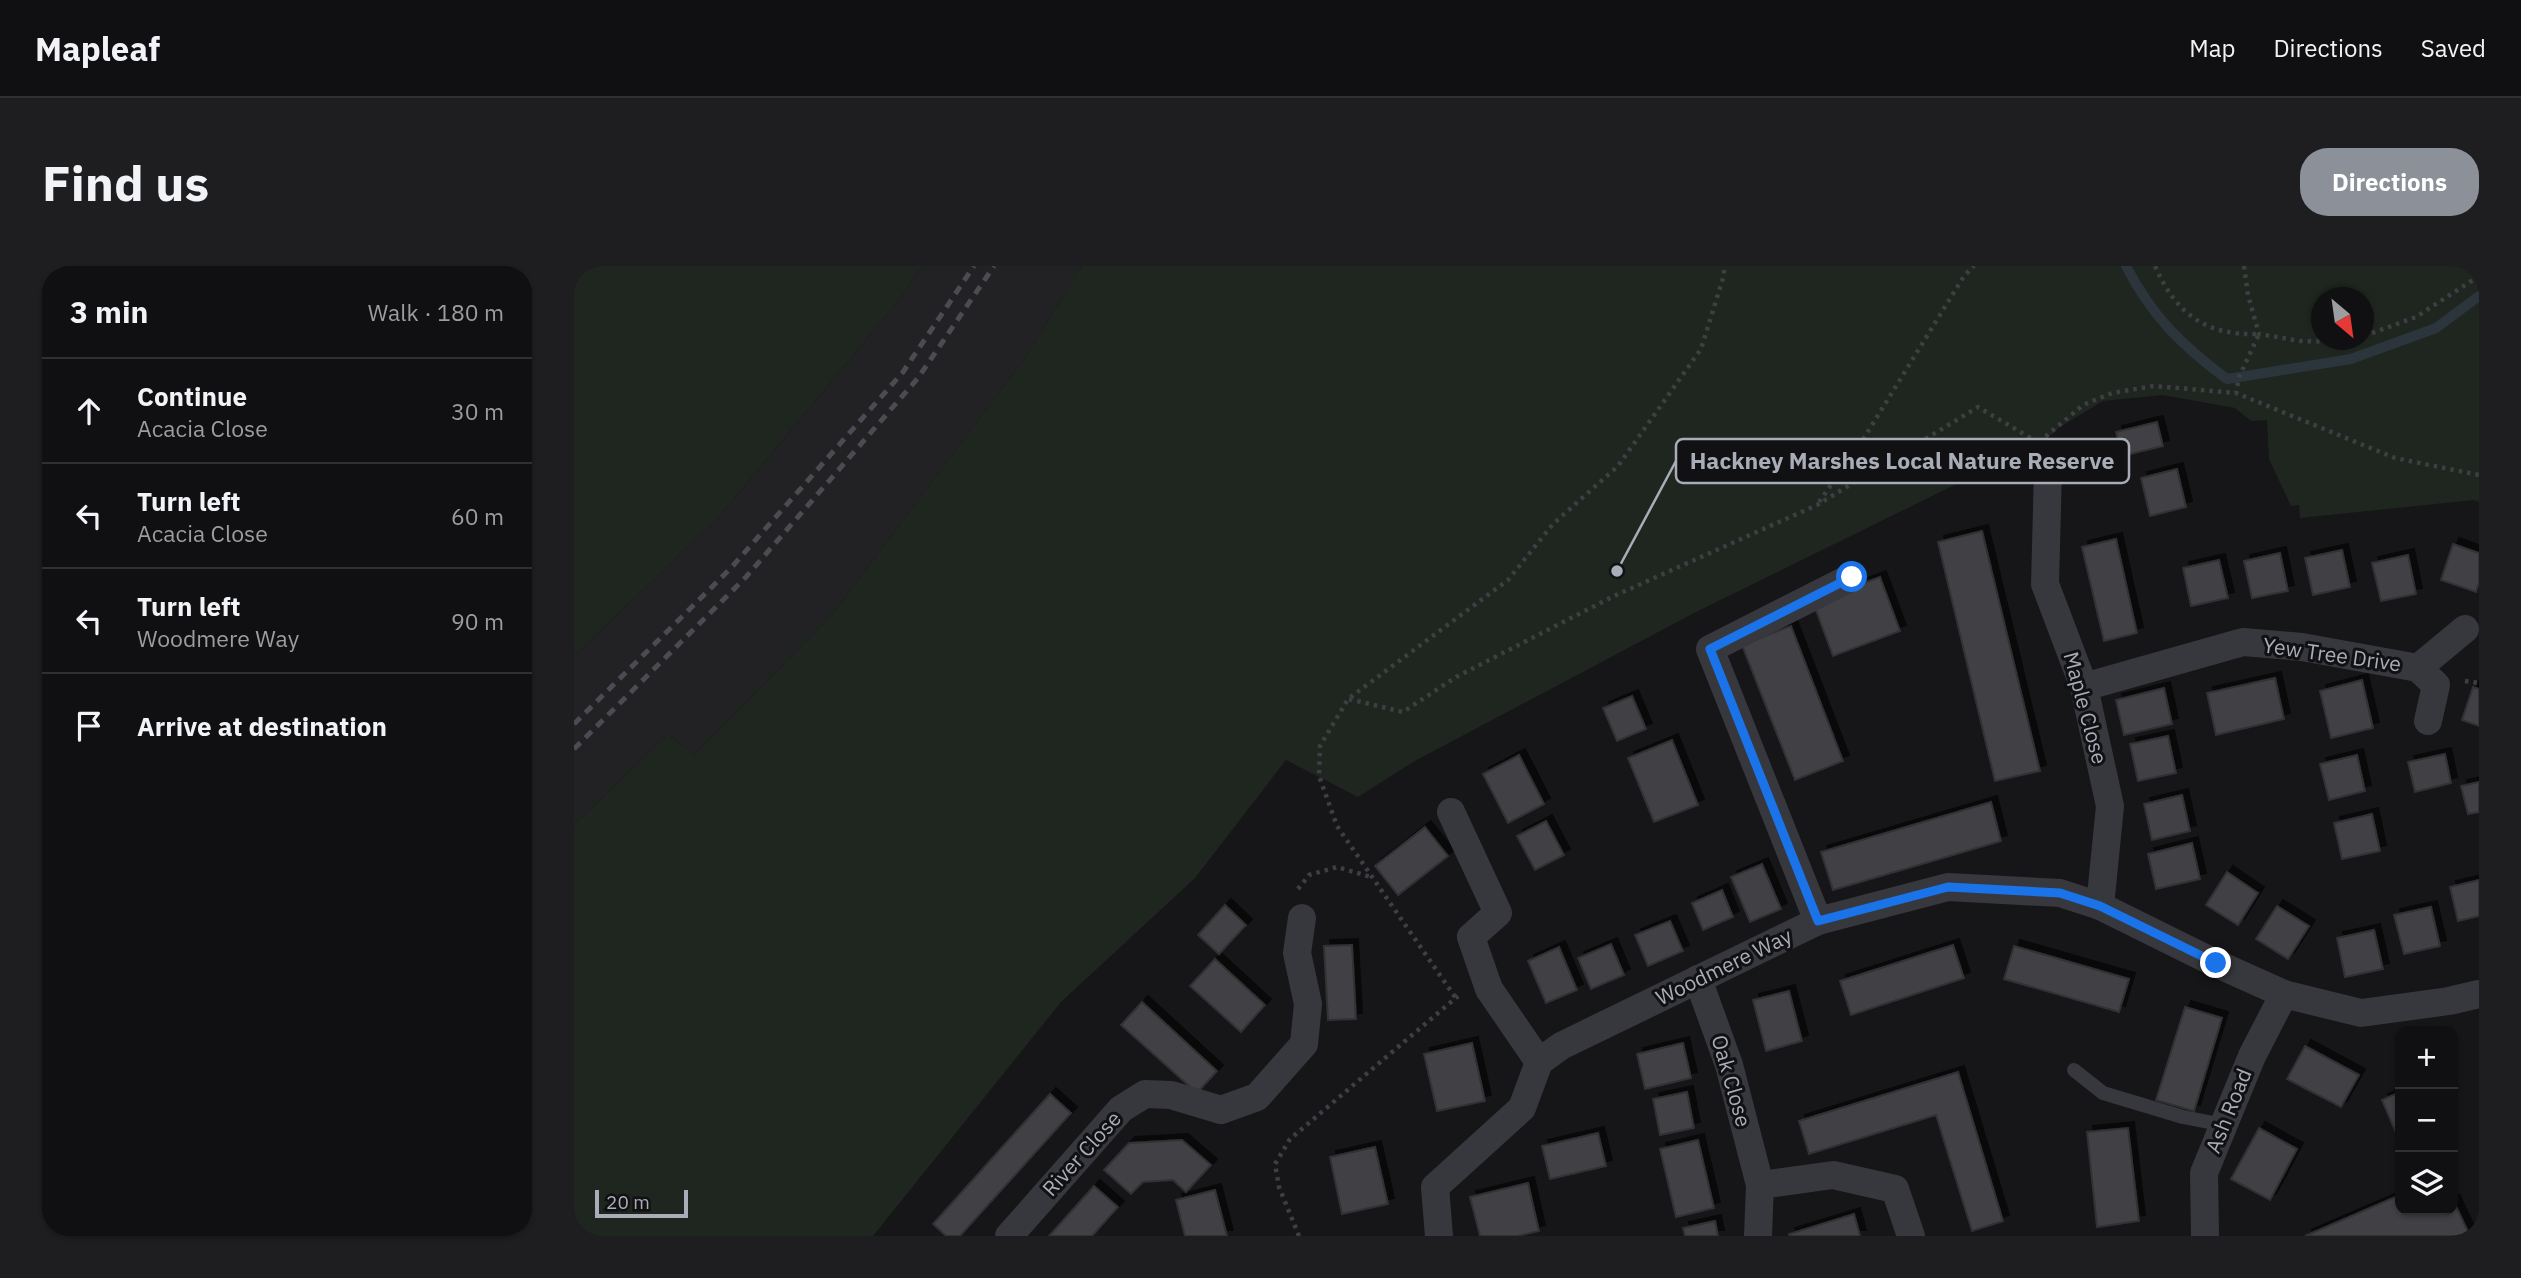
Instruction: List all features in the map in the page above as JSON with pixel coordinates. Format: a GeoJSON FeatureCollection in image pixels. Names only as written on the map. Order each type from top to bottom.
{"type":"FeatureCollection","features":[{"type":"Feature","properties":{"kind":"street","name":"Maple Close"},"geometry":{"type":"LineString","coordinates":[[2048,470],[2045,584],[2084,687],[2110,806],[2100,906]]}},
{"type":"Feature","properties":{"kind":"street"},"geometry":{"type":"LineString","coordinates":[[1818,921],[1710,649],[1852,577]]}},
{"type":"Feature","properties":{"kind":"street","name":"Yew Tree Drive"},"geometry":{"type":"LineString","coordinates":[[2418,668],[2465,629]]}},
{"type":"Feature","properties":{"kind":"street","name":"Yew Tree Drive"},"geometry":{"type":"LineString","coordinates":[[2084,687],[2243,642],[2302,646],[2418,668],[2436,685],[2428,721]]}},
{"type":"Feature","properties":{"kind":"street"},"geometry":{"type":"LineString","coordinates":[[1439,1236],[1435,1187],[1522,1108],[1539,1062],[1489,989],[1471,937],[1498,914],[1451,812]]}},
{"type":"Feature","properties":{"kind":"street","name":"Woodmere Way"},"geometry":{"type":"LineString","coordinates":[[1539,1062],[1561,1046],[1818,921],[1948,887],[2060,893],[2100,906],[2284,993],[2361,1013],[2449,1001],[2479,994]]}},
{"type":"Feature","properties":{"kind":"street","name":"River Close"},"geometry":{"type":"LineString","coordinates":[[1009,1236],[1121,1109],[1145,1094],[1171,1094],[1221,1111],[1257,1097],[1304,1044],[1308,1004],[1297,953],[1302,918]]}},
{"type":"Feature","properties":{"kind":"street","name":"Oak Close"},"geometry":{"type":"LineString","coordinates":[[1698,979],[1729,1065],[1760,1185],[1758,1236]]}},
{"type":"Feature","properties":{"kind":"street","name":"Ash Road"},"geometry":{"type":"LineString","coordinates":[[2205,1236],[2204,1173],[2252,1056],[2284,993]]}},
{"type":"Feature","properties":{"kind":"street"},"geometry":{"type":"LineString","coordinates":[[1760,1185],[1833,1175],[1895,1189],[1911,1236]]}},
{"type":"Feature","properties":{"kind":"lane"},"geometry":{"type":"LineString","coordinates":[[2074,1070],[2103,1093],[2183,1117],[2224,1125]]}},
{"type":"Feature","properties":{"kind":"path"},"geometry":{"type":"LineString","coordinates":[[1299,1236],[1279,1187],[1275,1164],[1290,1139],[1455,997],[1337,826],[1319,776],[1320,747],[1348,698],[1508,580],[1553,524],[1618,466],[1701,349],[1724,275],[1724,266]]}},
{"type":"Feature","properties":{"kind":"path"},"geometry":{"type":"LineString","coordinates":[[1817,505],[1864,438],[1964,276],[1974,266]]}},
{"type":"Feature","properties":{"kind":"path"},"geometry":{"type":"LineString","coordinates":[[2155,266],[2166,290],[2199,323],[2234,335],[2259,334],[2311,341]]}},
{"type":"Feature","properties":{"kind":"path"},"geometry":{"type":"LineString","coordinates":[[2237,392],[2239,377],[2259,334],[2248,295],[2244,266]]}},
{"type":"Feature","properties":{"kind":"path"},"geometry":{"type":"LineString","coordinates":[[2374,332],[2416,317],[2479,276]]}},
{"type":"Feature","properties":{"kind":"path"},"geometry":{"type":"LineString","coordinates":[[2038,442],[2083,405],[2112,393],[2154,386],[2237,392],[2395,458],[2479,475]]}},
{"type":"Feature","properties":{"kind":"path"},"geometry":{"type":"LineString","coordinates":[[1348,698],[1403,712],[1456,677],[1614,596],[1817,505],[1978,407],[2038,442],[2048,470]]}},
{"type":"Feature","properties":{"kind":"path"},"geometry":{"type":"LineString","coordinates":[[1302,918],[1296,893],[1309,875],[1337,867],[1372,877]]}},
{"type":"Feature","properties":{"kind":"shaded area"},"geometry":{"type":"Polygon","coordinates":[[[574,266],[922,266],[899,300],[718,518],[574,656],[574,266]]]}},
{"type":"Feature","properties":{"kind":"shaded area"},"geometry":{"type":"Polygon","coordinates":[[[922,266],[1082,266],[1024,359],[831,616],[694,755],[668,734],[574,825],[574,656],[718,518],[899,300],[922,266]]]}},
{"type":"Feature","properties":{"kind":"shaded area"},"geometry":{"type":"Polygon","coordinates":[[[1082,266],[2479,266],[2479,502],[2474,500],[2300,518],[2299,505],[2291,506],[2269,459],[2267,420],[2251,421],[2235,408],[2163,395],[2103,401],[2060,427],[2044,441],[1694,613],[1413,762],[1358,797],[1286,760],[1195,878],[1061,1002],[873,1236],[574,1236],[574,825],[668,734],[694,755],[831,616],[1024,359],[1082,266]]]}},
{"type":"Feature","properties":{"kind":"building"},"geometry":{"type":"Polygon","coordinates":[[[2157,422],[2163,446],[2122,456],[2116,432],[2157,422]]]}},
{"type":"Feature","properties":{"kind":"building"},"geometry":{"type":"Polygon","coordinates":[[[2177,469],[2186,507],[2150,516],[2141,478],[2177,469]]]}},
{"type":"Feature","properties":{"kind":"building"},"geometry":{"type":"Polygon","coordinates":[[[1982,531],[2040,771],[1995,781],[1938,542],[1982,531]]]}},
{"type":"Feature","properties":{"kind":"building"},"geometry":{"type":"Polygon","coordinates":[[[2116,539],[2137,633],[2104,641],[2082,547],[2116,539]]]}},
{"type":"Feature","properties":{"kind":"building"},"geometry":{"type":"Polygon","coordinates":[[[2453,544],[2479,553],[2479,582],[2476,592],[2441,580],[2453,544]]]}},
{"type":"Feature","properties":{"kind":"building"},"geometry":{"type":"Polygon","coordinates":[[[2342,550],[2350,587],[2313,595],[2305,558],[2342,550]]]}},
{"type":"Feature","properties":{"kind":"building"},"geometry":{"type":"Polygon","coordinates":[[[2280,553],[2288,591],[2252,598],[2244,561],[2280,553]]]}},
{"type":"Feature","properties":{"kind":"building"},"geometry":{"type":"Polygon","coordinates":[[[2408,555],[2416,594],[2381,601],[2372,563],[2408,555]]]}},
{"type":"Feature","properties":{"kind":"building"},"geometry":{"type":"Polygon","coordinates":[[[2219,560],[2228,598],[2191,606],[2183,568],[2219,560]]]}},
{"type":"Feature","properties":{"kind":"building"},"geometry":{"type":"Polygon","coordinates":[[[1880,577],[1900,631],[1833,656],[1813,602],[1880,577]]]}},
{"type":"Feature","properties":{"kind":"building"},"geometry":{"type":"Polygon","coordinates":[[[1791,626],[1843,761],[1795,780],[1742,645],[1791,626]]]}},
{"type":"Feature","properties":{"kind":"building"},"geometry":{"type":"Polygon","coordinates":[[[2275,678],[2284,719],[2216,735],[2207,693],[2275,678]]]}},
{"type":"Feature","properties":{"kind":"building"},"geometry":{"type":"Polygon","coordinates":[[[2362,680],[2373,728],[2331,738],[2320,691],[2362,680]]]}},
{"type":"Feature","properties":{"kind":"building"},"geometry":{"type":"Polygon","coordinates":[[[2473,687],[2479,689],[2479,726],[2462,720],[2473,687]]]}},
{"type":"Feature","properties":{"kind":"building"},"geometry":{"type":"Polygon","coordinates":[[[2164,688],[2172,724],[2124,735],[2116,700],[2164,688]]]}},
{"type":"Feature","properties":{"kind":"building"},"geometry":{"type":"Polygon","coordinates":[[[1632,696],[1646,729],[1617,741],[1603,708],[1632,696]]]}},
{"type":"Feature","properties":{"kind":"building"},"geometry":{"type":"Polygon","coordinates":[[[2168,736],[2176,773],[2138,781],[2130,744],[2168,736]]]}},
{"type":"Feature","properties":{"kind":"building"},"geometry":{"type":"Polygon","coordinates":[[[1672,740],[1698,805],[1654,822],[1628,758],[1672,740]]]}},
{"type":"Feature","properties":{"kind":"building"},"geometry":{"type":"Polygon","coordinates":[[[2445,754],[2451,783],[2415,792],[2408,762],[2445,754]]]}},
{"type":"Feature","properties":{"kind":"building"},"geometry":{"type":"Polygon","coordinates":[[[1519,755],[1544,804],[1508,823],[1483,774],[1519,755]]]}},
{"type":"Feature","properties":{"kind":"building"},"geometry":{"type":"Polygon","coordinates":[[[2357,755],[2365,791],[2329,800],[2320,764],[2357,755]]]}},
{"type":"Feature","properties":{"kind":"building"},"geometry":{"type":"Polygon","coordinates":[[[2479,782],[2479,812],[2468,814],[2461,786],[2479,782]]]}},
{"type":"Feature","properties":{"kind":"building"},"geometry":{"type":"Polygon","coordinates":[[[2182,795],[2190,831],[2152,840],[2144,804],[2182,795]]]}},
{"type":"Feature","properties":{"kind":"building"},"geometry":{"type":"Polygon","coordinates":[[[1991,802],[2001,841],[1833,890],[1821,852],[1991,802]]]}},
{"type":"Feature","properties":{"kind":"building"},"geometry":{"type":"Polygon","coordinates":[[[2372,814],[2380,851],[2342,859],[2334,823],[2372,814]]]}},
{"type":"Feature","properties":{"kind":"building"},"geometry":{"type":"Polygon","coordinates":[[[1546,821],[1564,855],[1535,870],[1517,836],[1546,821]]]}},
{"type":"Feature","properties":{"kind":"building"},"geometry":{"type":"Polygon","coordinates":[[[1425,827],[1448,856],[1398,895],[1375,866],[1425,827]]]}},
{"type":"Feature","properties":{"kind":"building"},"geometry":{"type":"Polygon","coordinates":[[[2192,843],[2200,879],[2156,889],[2148,854],[2192,843]]]}},
{"type":"Feature","properties":{"kind":"building"},"geometry":{"type":"Polygon","coordinates":[[[1762,864],[1781,909],[1750,922],[1731,877],[1762,864]]]}},
{"type":"Feature","properties":{"kind":"building"},"geometry":{"type":"Polygon","coordinates":[[[2227,872],[2258,893],[2238,925],[2206,905],[2227,872]]]}},
{"type":"Feature","properties":{"kind":"building"},"geometry":{"type":"Polygon","coordinates":[[[2479,880],[2479,916],[2458,921],[2450,887],[2479,880]]]}},
{"type":"Feature","properties":{"kind":"building"},"geometry":{"type":"Polygon","coordinates":[[[1722,890],[1733,917],[1703,930],[1692,903],[1722,890]]]}},
{"type":"Feature","properties":{"kind":"building"},"geometry":{"type":"Polygon","coordinates":[[[1225,905],[1246,925],[1219,954],[1198,935],[1225,905]]]}},
{"type":"Feature","properties":{"kind":"building"},"geometry":{"type":"Polygon","coordinates":[[[2277,906],[2309,926],[2288,959],[2256,939],[2277,906]]]}},
{"type":"Feature","properties":{"kind":"building"},"geometry":{"type":"Polygon","coordinates":[[[2431,907],[2440,946],[2404,954],[2394,915],[2431,907]]]}},
{"type":"Feature","properties":{"kind":"building"},"geometry":{"type":"Polygon","coordinates":[[[1670,921],[1683,951],[1648,966],[1635,935],[1670,921]]]}},
{"type":"Feature","properties":{"kind":"building"},"geometry":{"type":"Polygon","coordinates":[[[2374,930],[2383,969],[2345,977],[2337,938],[2374,930]]]}},
{"type":"Feature","properties":{"kind":"building"},"geometry":{"type":"Polygon","coordinates":[[[1611,944],[1624,975],[1591,989],[1578,958],[1611,944]]]}},
{"type":"Feature","properties":{"kind":"building"},"geometry":{"type":"Polygon","coordinates":[[[1352,945],[1356,1019],[1328,1020],[1324,946],[1352,945]]]}},
{"type":"Feature","properties":{"kind":"building"},"geometry":{"type":"Polygon","coordinates":[[[1953,945],[1964,978],[1851,1015],[1840,981],[1953,945]]]}},
{"type":"Feature","properties":{"kind":"building"},"geometry":{"type":"Polygon","coordinates":[[[2014,946],[2129,979],[2119,1012],[2004,979],[2014,946]]]}},
{"type":"Feature","properties":{"kind":"building"},"geometry":{"type":"Polygon","coordinates":[[[1559,947],[1577,990],[1546,1003],[1528,961],[1559,947]]]}},
{"type":"Feature","properties":{"kind":"building"},"geometry":{"type":"Polygon","coordinates":[[[1215,959],[1265,1005],[1241,1032],[1190,986],[1215,959]]]}},
{"type":"Feature","properties":{"kind":"building"},"geometry":{"type":"Polygon","coordinates":[[[1789,991],[1802,1041],[1766,1051],[1753,1000],[1789,991]]]}},
{"type":"Feature","properties":{"kind":"building"},"geometry":{"type":"Polygon","coordinates":[[[1142,1002],[1217,1071],[1197,1093],[1121,1025],[1142,1002]]]}},
{"type":"Feature","properties":{"kind":"building"},"geometry":{"type":"Polygon","coordinates":[[[2185,1007],[2222,1018],[2194,1111],[2156,1100],[2185,1007]]]}},
{"type":"Feature","properties":{"kind":"building"},"geometry":{"type":"Polygon","coordinates":[[[1472,1043],[1485,1101],[1437,1111],[1424,1054],[1472,1043]]]}},
{"type":"Feature","properties":{"kind":"building"},"geometry":{"type":"Polygon","coordinates":[[[1683,1043],[1691,1078],[1645,1089],[1637,1054],[1683,1043]]]}},
{"type":"Feature","properties":{"kind":"building"},"geometry":{"type":"Polygon","coordinates":[[[2305,1046],[2359,1075],[2341,1107],[2287,1079],[2305,1046]]]}},
{"type":"Feature","properties":{"kind":"building"},"geometry":{"type":"Polygon","coordinates":[[[1958,1072],[2003,1221],[1972,1231],[1936,1115],[1809,1154],[1799,1121],[1958,1072]]]}},
{"type":"Feature","properties":{"kind":"building"},"geometry":{"type":"Polygon","coordinates":[[[1687,1092],[1694,1128],[1660,1135],[1653,1099],[1687,1092]]]}},
{"type":"Feature","properties":{"kind":"building"},"geometry":{"type":"Polygon","coordinates":[[[1050,1094],[1071,1113],[960,1236],[946,1236],[933,1224],[1050,1094]]]}},
{"type":"Feature","properties":{"kind":"building"},"geometry":{"type":"Polygon","coordinates":[[[2395,1094],[2395,1130],[2382,1100],[2395,1094]]]}},
{"type":"Feature","properties":{"kind":"building"},"geometry":{"type":"Polygon","coordinates":[[[2128,1128],[2139,1221],[2097,1227],[2087,1132],[2128,1128]]]}},
{"type":"Feature","properties":{"kind":"building"},"geometry":{"type":"Polygon","coordinates":[[[2259,1128],[2297,1149],[2270,1200],[2231,1179],[2259,1128]]]}},
{"type":"Feature","properties":{"kind":"building"},"geometry":{"type":"Polygon","coordinates":[[[1598,1133],[1606,1166],[1550,1179],[1542,1146],[1598,1133]]]}},
{"type":"Feature","properties":{"kind":"building"},"geometry":{"type":"Polygon","coordinates":[[[1182,1140],[1211,1165],[1186,1192],[1173,1180],[1143,1182],[1131,1194],[1104,1170],[1129,1143],[1182,1140]]]}},
{"type":"Feature","properties":{"kind":"building"},"geometry":{"type":"Polygon","coordinates":[[[1698,1140],[1714,1208],[1676,1217],[1660,1149],[1698,1140]]]}},
{"type":"Feature","properties":{"kind":"building"},"geometry":{"type":"Polygon","coordinates":[[[1375,1147],[1388,1204],[1342,1214],[1330,1157],[1375,1147]]]}},
{"type":"Feature","properties":{"kind":"building"},"geometry":{"type":"Polygon","coordinates":[[[1528,1183],[1539,1231],[1517,1236],[1480,1236],[1470,1197],[1528,1183]]]}},
{"type":"Feature","properties":{"kind":"building"},"geometry":{"type":"Polygon","coordinates":[[[1094,1186],[1118,1207],[1092,1236],[1049,1236],[1094,1186]]]}},
{"type":"Feature","properties":{"kind":"building"},"geometry":{"type":"Polygon","coordinates":[[[1215,1190],[1227,1236],[1185,1236],[1176,1200],[1215,1190]]]}},
{"type":"Feature","properties":{"kind":"building"},"geometry":{"type":"Polygon","coordinates":[[[2395,1197],[2395,1215],[2458,1215],[2458,1211],[2470,1236],[2305,1236],[2395,1197]]]}},
{"type":"Feature","properties":{"kind":"building"},"geometry":{"type":"Polygon","coordinates":[[[1854,1214],[1860,1236],[1789,1234],[1854,1214]]]}},
{"type":"Feature","properties":{"kind":"building"},"geometry":{"type":"Polygon","coordinates":[[[1715,1221],[1718,1236],[1685,1236],[1683,1228],[1715,1221]]]}},
{"type":"Feature","properties":{"kind":"waterway"},"geometry":{"type":"LineString","coordinates":[[2126,266],[2157,315],[2182,342],[2227,379],[2351,359],[2436,328],[2479,296]]}},
{"type":"Feature","properties":{"kind":"railway"},"geometry":{"type":"LineString","coordinates":[[574,724],[731,568],[903,372],[974,266]]}},
{"type":"Feature","properties":{"kind":"railway"},"geometry":{"type":"LineString","coordinates":[[574,749],[746,577],[918,378],[994,266]]}},
{"type":"Feature","properties":{"kind":"place","name":"Hackney Marshes Local Nature Reserve"},"geometry":{"type":"Point","coordinates":[1617,571]}},
{"type":"Feature","properties":{"kind":"route"},"geometry":{"type":"LineString","coordinates":[[1852,577],[1710,649],[1818,921],[1948,887],[2060,893],[2100,906],[2216,963]]}}]}
